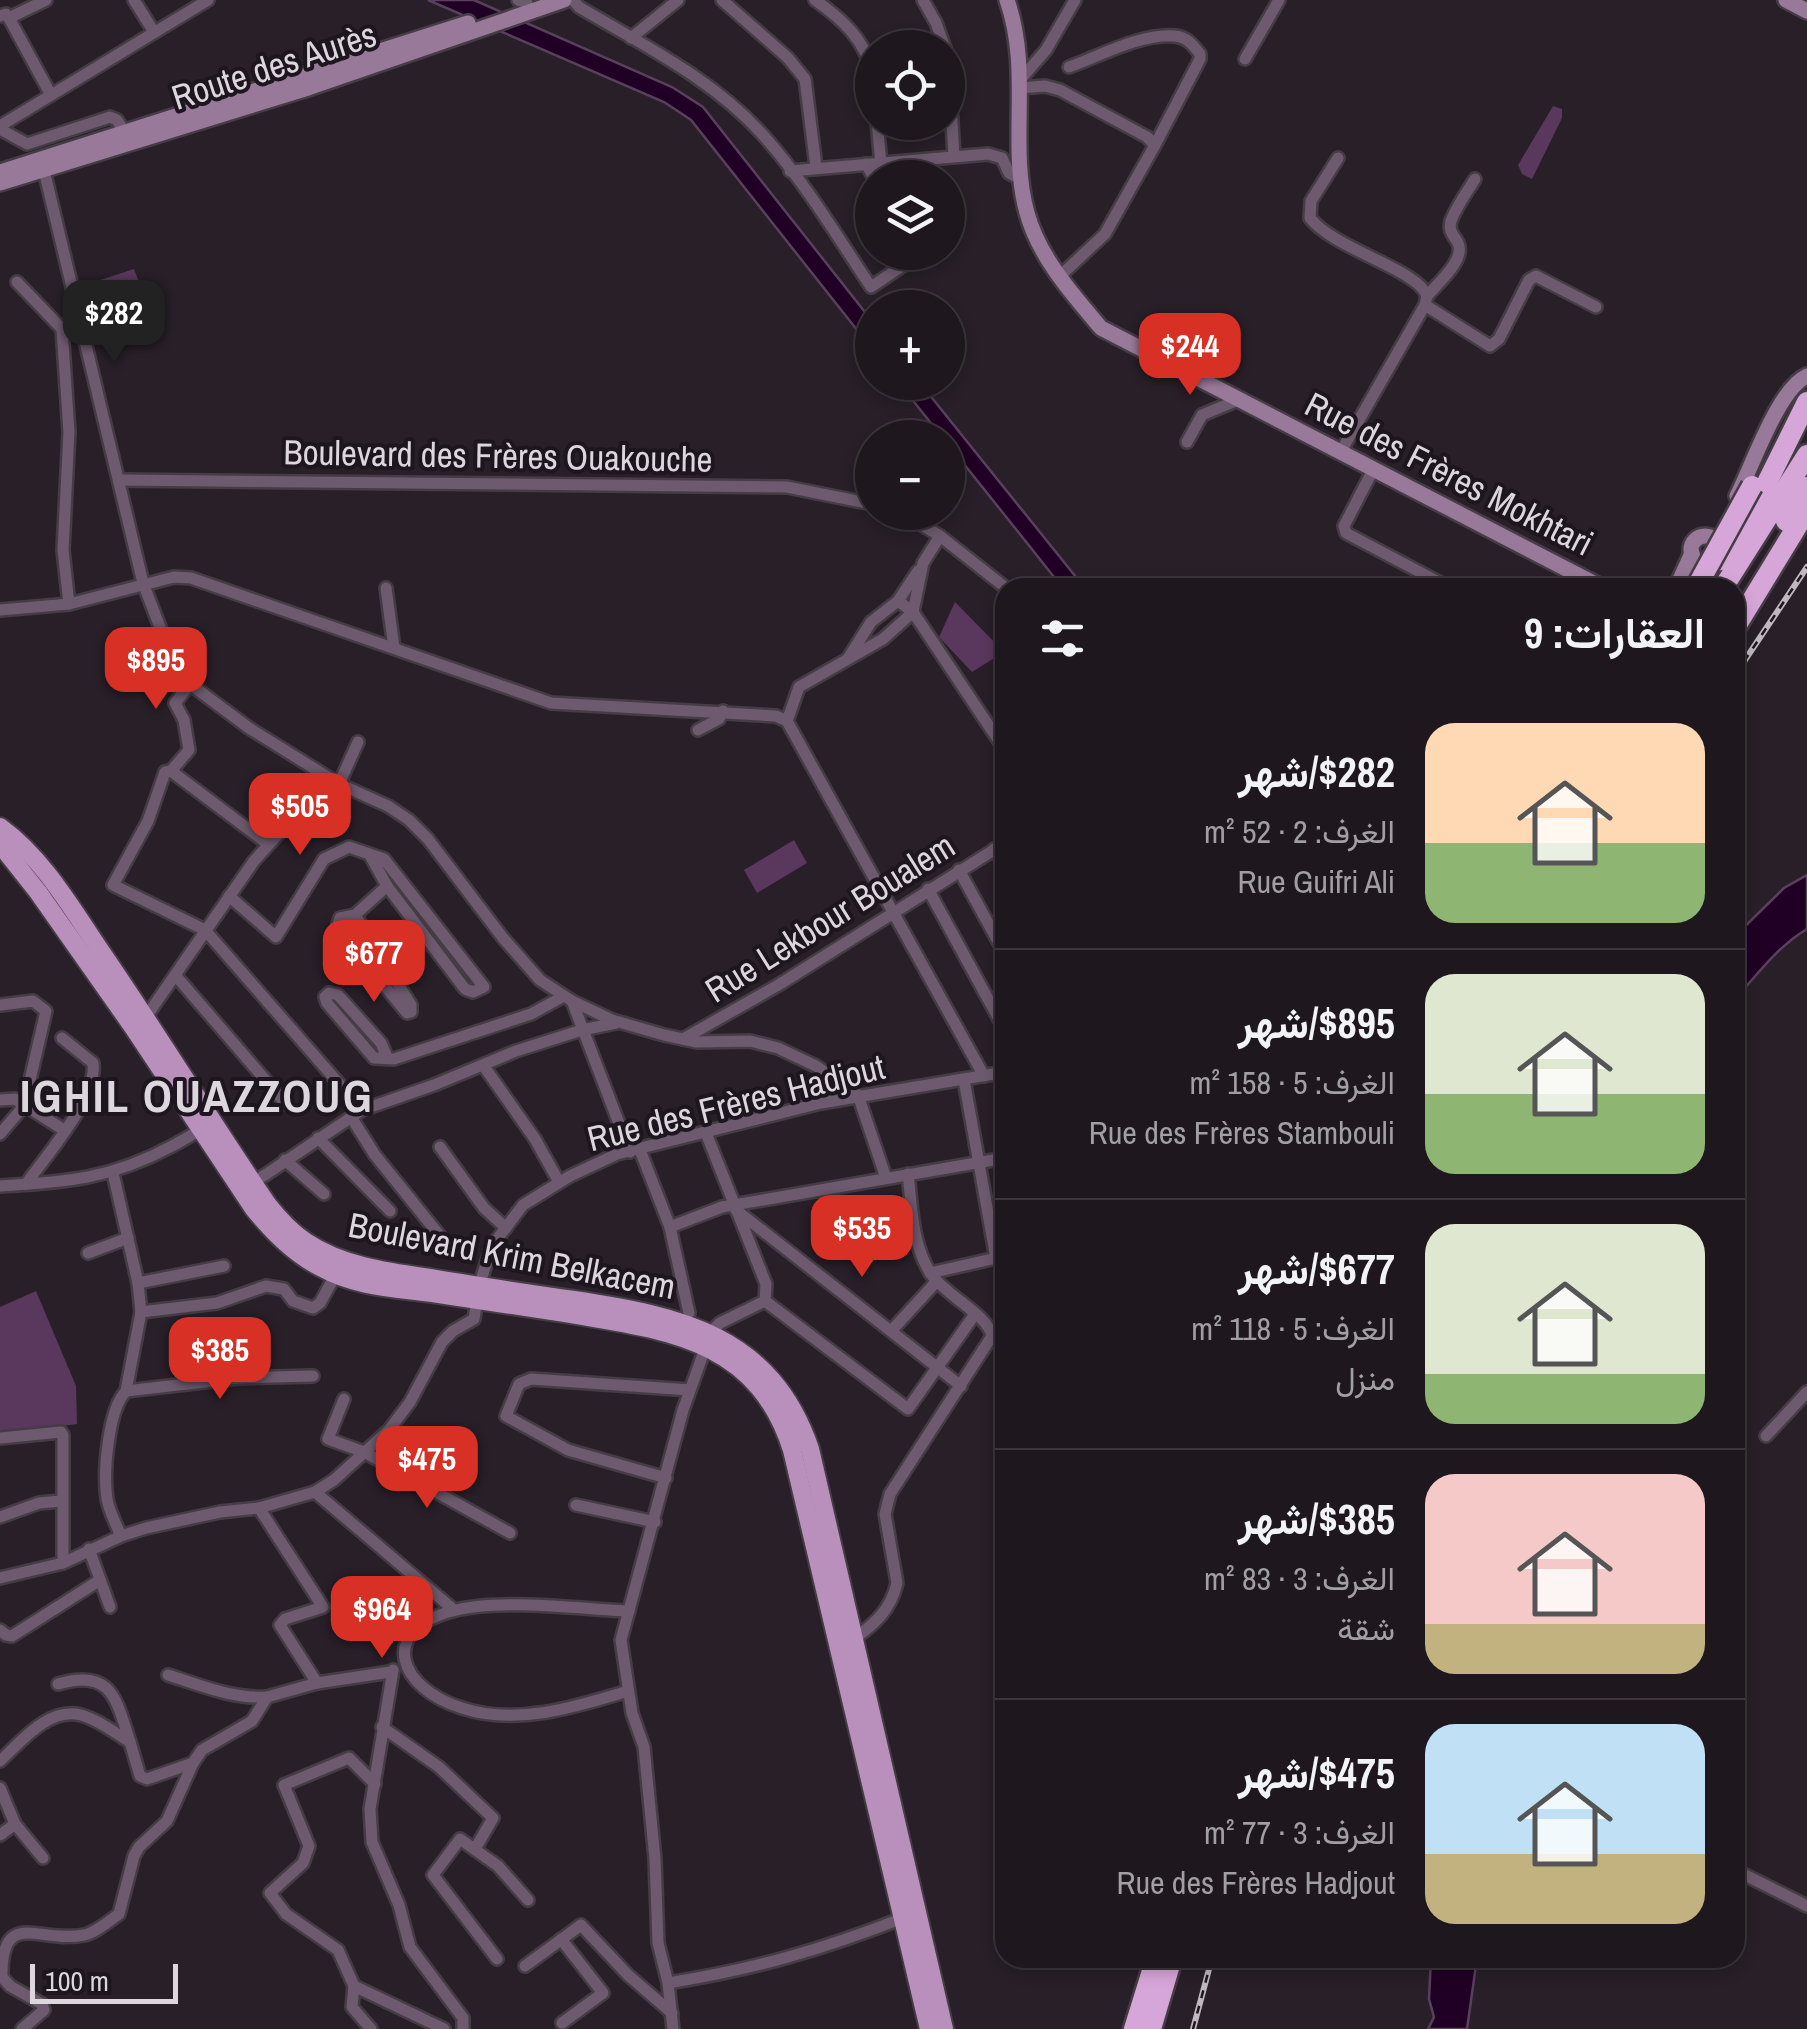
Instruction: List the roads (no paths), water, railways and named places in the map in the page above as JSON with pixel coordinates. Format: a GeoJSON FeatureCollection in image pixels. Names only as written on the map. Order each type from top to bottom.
{"type":"FeatureCollection","features":[{"type":"Feature","properties":{"kind":"highway"},"geometry":{"type":"LineString","coordinates":[[1701,578],[1807,378]]}},
{"type":"Feature","properties":{"kind":"highway"},"geometry":{"type":"LineString","coordinates":[[1710,562],[1724,558],[1735,546],[1807,402]]}},
{"type":"Feature","properties":{"kind":"highway"},"geometry":{"type":"LineString","coordinates":[[1730,578],[1807,471]]}},
{"type":"Feature","properties":{"kind":"highway"},"geometry":{"type":"LineString","coordinates":[[1742,578],[1807,471]]}},
{"type":"Feature","properties":{"kind":"highway"},"geometry":{"type":"LineString","coordinates":[[1745,586],[1807,471]]}},
{"type":"Feature","properties":{"kind":"highway"},"geometry":{"type":"LineString","coordinates":[[1745,612],[1807,510]]}},
{"type":"Feature","properties":{"kind":"highway"},"geometry":{"type":"LineString","coordinates":[[1745,621],[1807,526]]}},
{"type":"Feature","properties":{"kind":"highway"},"geometry":{"type":"LineString","coordinates":[[1134,2029],[1153,1968]]}},
{"type":"Feature","properties":{"kind":"highway"},"geometry":{"type":"LineString","coordinates":[[1151,2029],[1169,1968]]}},
{"type":"Feature","properties":{"kind":"main road","name":"Boulevard Krim Belkacem"},"geometry":{"type":"LineString","coordinates":[[2,836],[38,862],[275,1234],[309,1260],[374,1286],[478,1293],[652,1313],[746,1353],[768,1372],[800,1420],[855,1638],[944,2029]]}},
{"type":"Feature","properties":{"kind":"main road","name":"Boulevard Krim Belkacem"},"geometry":{"type":"LineString","coordinates":[[206,1125],[287,1228],[307,1243],[333,1256],[478,1293]]}},
{"type":"Feature","properties":{"kind":"main road","name":"Boulevard Krim Belkacem"},"geometry":{"type":"LineString","coordinates":[[708,1339],[755,1380],[784,1424],[928,2029]]}},
{"type":"Feature","properties":{"kind":"street"},"geometry":{"type":"LineString","coordinates":[[46,0],[4,16],[50,95]]}},
{"type":"Feature","properties":{"kind":"street"},"geometry":{"type":"LineString","coordinates":[[134,0],[154,32]]}},
{"type":"Feature","properties":{"kind":"street"},"geometry":{"type":"LineString","coordinates":[[125,133],[117,120],[110,118],[27,144],[0,127],[208,0]]}},
{"type":"Feature","properties":{"kind":"street","name":"Route des Aurès"},"geometry":{"type":"LineString","coordinates":[[0,172],[42,164],[308,88],[522,6],[564,0]]}},
{"type":"Feature","properties":{"kind":"street"},"geometry":{"type":"LineString","coordinates":[[573,0],[689,72],[728,102],[764,136],[855,263]]}},
{"type":"Feature","properties":{"kind":"street"},"geometry":{"type":"LineString","coordinates":[[631,38],[678,0]]}},
{"type":"Feature","properties":{"kind":"street"},"geometry":{"type":"LineString","coordinates":[[722,0],[805,78],[816,168]]}},
{"type":"Feature","properties":{"kind":"street"},"geometry":{"type":"LineString","coordinates":[[815,0],[841,20],[855,37]]}},
{"type":"Feature","properties":{"kind":"street"},"geometry":{"type":"LineString","coordinates":[[923,0],[939,30]]}},
{"type":"Feature","properties":{"kind":"street","name":"Rue des Frères Mokhtari"},"geometry":{"type":"LineString","coordinates":[[1007,0],[1023,80],[1021,179],[1027,214],[1041,248],[1101,328],[1575,578]]}},
{"type":"Feature","properties":{"kind":"street"},"geometry":{"type":"LineString","coordinates":[[1023,80],[1046,50],[1074,0]]}},
{"type":"Feature","properties":{"kind":"street"},"geometry":{"type":"LineString","coordinates":[[1245,60],[1280,0]]}},
{"type":"Feature","properties":{"kind":"street"},"geometry":{"type":"LineString","coordinates":[[1786,0],[1807,11]]}},
{"type":"Feature","properties":{"kind":"street","name":"Route des Aurès"},"geometry":{"type":"LineString","coordinates":[[0,183],[125,133],[462,30]]}},
{"type":"Feature","properties":{"kind":"street"},"geometry":{"type":"LineString","coordinates":[[1060,276],[1105,234],[1155,146],[1200,54],[1187,40],[1175,36],[1137,42],[1069,67]]}},
{"type":"Feature","properties":{"kind":"street"},"geometry":{"type":"LineString","coordinates":[[1023,80],[1060,90],[1141,134],[1155,146]]}},
{"type":"Feature","properties":{"kind":"street"},"geometry":{"type":"LineString","coordinates":[[1023,80],[1046,86]]}},
{"type":"Feature","properties":{"kind":"street"},"geometry":{"type":"LineString","coordinates":[[953,140],[954,156]]}},
{"type":"Feature","properties":{"kind":"street"},"geometry":{"type":"LineString","coordinates":[[918,160],[998,156],[1009,173],[1021,179]]}},
{"type":"Feature","properties":{"kind":"street"},"geometry":{"type":"LineString","coordinates":[[1338,158],[1312,201],[1310,218],[1340,244],[1418,282],[1426,300],[1490,346],[1499,340],[1529,280],[1536,276],[1596,307]]}},
{"type":"Feature","properties":{"kind":"street"},"geometry":{"type":"LineString","coordinates":[[42,164],[143,583],[170,653],[190,684],[249,728],[340,784],[409,820],[428,839],[492,926],[540,980],[568,999],[621,1022],[683,1040],[750,1041],[778,1048],[816,1066],[858,1095],[886,1178]]}},
{"type":"Feature","properties":{"kind":"street"},"geometry":{"type":"LineString","coordinates":[[790,171],[855,165]]}},
{"type":"Feature","properties":{"kind":"street"},"geometry":{"type":"LineString","coordinates":[[1340,453],[1426,300],[1459,254],[1451,222],[1474,179]]}},
{"type":"Feature","properties":{"kind":"street"},"geometry":{"type":"LineString","coordinates":[[860,270],[872,287],[897,270]]}},
{"type":"Feature","properties":{"kind":"street"},"geometry":{"type":"LineString","coordinates":[[17,282],[62,330],[68,432],[63,550],[69,604]]}},
{"type":"Feature","properties":{"kind":"street"},"geometry":{"type":"LineString","coordinates":[[62,330],[80,313]]}},
{"type":"Feature","properties":{"kind":"street"},"geometry":{"type":"LineString","coordinates":[[1683,578],[1695,541],[1711,537],[1728,514],[1778,410],[1799,380],[1807,378]]}},
{"type":"Feature","properties":{"kind":"street"},"geometry":{"type":"LineString","coordinates":[[1187,442],[1202,415],[1238,400]]}},
{"type":"Feature","properties":{"kind":"street"},"geometry":{"type":"LineString","coordinates":[[1373,470],[1344,526],[1346,533],[1431,578]]}},
{"type":"Feature","properties":{"kind":"street","name":"Boulevard des Frères Ouakouche"},"geometry":{"type":"LineString","coordinates":[[120,480],[786,487],[855,501]]}},
{"type":"Feature","properties":{"kind":"street"},"geometry":{"type":"LineString","coordinates":[[930,530],[995,579]]}},
{"type":"Feature","properties":{"kind":"street"},"geometry":{"type":"LineString","coordinates":[[787,722],[799,687],[883,639],[940,536]]}},
{"type":"Feature","properties":{"kind":"street"},"geometry":{"type":"LineString","coordinates":[[1691,578],[1718,555],[1719,547],[1711,537]]}},
{"type":"Feature","properties":{"kind":"street"},"geometry":{"type":"LineString","coordinates":[[1692,553],[1700,562],[1710,562]]}},
{"type":"Feature","properties":{"kind":"street"},"geometry":{"type":"LineString","coordinates":[[0,610],[69,604],[143,583],[191,578],[551,703],[776,716],[787,722],[984,1076]]}},
{"type":"Feature","properties":{"kind":"street"},"geometry":{"type":"LineString","coordinates":[[386,588],[394,648]]}},
{"type":"Feature","properties":{"kind":"street"},"geometry":{"type":"LineString","coordinates":[[848,659],[871,622],[901,607]]}},
{"type":"Feature","properties":{"kind":"street"},"geometry":{"type":"LineString","coordinates":[[901,607],[995,736]]}},
{"type":"Feature","properties":{"kind":"street"},"geometry":{"type":"LineString","coordinates":[[190,684],[174,703],[186,724],[189,750],[171,771],[165,772],[148,821],[113,885],[205,930],[356,1114],[374,1155],[440,1236]]}},
{"type":"Feature","properties":{"kind":"street"},"geometry":{"type":"LineString","coordinates":[[698,730],[719,719],[724,711]]}},
{"type":"Feature","properties":{"kind":"street"},"geometry":{"type":"LineString","coordinates":[[140,1022],[268,844],[340,784],[358,742]]}},
{"type":"Feature","properties":{"kind":"street"},"geometry":{"type":"LineString","coordinates":[[171,771],[268,844]]}},
{"type":"Feature","properties":{"kind":"street"},"geometry":{"type":"LineString","coordinates":[[229,896],[276,936],[324,859],[349,847],[384,859],[484,987],[473,992],[465,989],[388,886],[371,856]]}},
{"type":"Feature","properties":{"kind":"street","name":"Rue Lekbour Boualem"},"geometry":{"type":"LineString","coordinates":[[683,1040],[995,849]]}},
{"type":"Feature","properties":{"kind":"street"},"geometry":{"type":"LineString","coordinates":[[959,870],[995,936]]}},
{"type":"Feature","properties":{"kind":"street"},"geometry":{"type":"LineString","coordinates":[[355,915],[412,1005],[411,1012],[407,1013],[396,1000],[338,924],[340,918],[355,915],[388,886]]}},
{"type":"Feature","properties":{"kind":"street"},"geometry":{"type":"LineString","coordinates":[[928,889],[995,1012]]}},
{"type":"Feature","properties":{"kind":"street"},"geometry":{"type":"LineString","coordinates":[[176,976],[286,1104]]}},
{"type":"Feature","properties":{"kind":"street"},"geometry":{"type":"LineString","coordinates":[[386,1057],[381,1044],[338,994],[328,993],[328,1003],[374,1058],[394,1059],[568,999]]}},
{"type":"Feature","properties":{"kind":"street"},"geometry":{"type":"LineString","coordinates":[[568,999],[670,1227],[689,1313]]}},
{"type":"Feature","properties":{"kind":"street"},"geometry":{"type":"LineString","coordinates":[[0,1005],[33,1001],[46,1011],[24,1106],[0,1134]]}},
{"type":"Feature","properties":{"kind":"street"},"geometry":{"type":"LineString","coordinates":[[253,1184],[356,1114],[582,1030],[621,1022]]}},
{"type":"Feature","properties":{"kind":"street"},"geometry":{"type":"LineString","coordinates":[[26,1184],[84,1100],[95,1075],[93,1063],[62,1038]]}},
{"type":"Feature","properties":{"kind":"street"},"geometry":{"type":"LineString","coordinates":[[482,1065],[560,1182]]}},
{"type":"Feature","properties":{"kind":"street","name":"Rue des Frères Hadjout"},"geometry":{"type":"LineString","coordinates":[[0,1578],[63,1563],[121,1536],[220,1512],[259,1508],[315,1492],[334,1480],[389,1430],[410,1402],[442,1342],[453,1330],[474,1319],[492,1246],[523,1206],[560,1182],[617,1154],[858,1095],[995,1074]]}},
{"type":"Feature","properties":{"kind":"street"},"geometry":{"type":"LineString","coordinates":[[964,1080],[988,1224],[995,1243]]}},
{"type":"Feature","properties":{"kind":"street"},"geometry":{"type":"LineString","coordinates":[[0,1100],[15,1099],[64,1130]]}},
{"type":"Feature","properties":{"kind":"street"},"geometry":{"type":"LineString","coordinates":[[0,1186],[113,1174],[206,1125]]}},
{"type":"Feature","properties":{"kind":"street"},"geometry":{"type":"LineString","coordinates":[[706,1133],[766,1284],[765,1301]]}},
{"type":"Feature","properties":{"kind":"street"},"geometry":{"type":"LineString","coordinates":[[318,1138],[390,1211]]}},
{"type":"Feature","properties":{"kind":"street"},"geometry":{"type":"LineString","coordinates":[[440,1147],[484,1208],[506,1228]]}},
{"type":"Feature","properties":{"kind":"street"},"geometry":{"type":"LineString","coordinates":[[670,1227],[734,1207],[995,1159]]}},
{"type":"Feature","properties":{"kind":"street"},"geometry":{"type":"LineString","coordinates":[[285,1160],[324,1194]]}},
{"type":"Feature","properties":{"kind":"street"},"geometry":{"type":"LineString","coordinates":[[113,1174],[138,1283],[140,1312],[126,1392],[112,1419],[106,1488],[121,1536]]}},
{"type":"Feature","properties":{"kind":"street"},"geometry":{"type":"LineString","coordinates":[[855,1638],[878,1621],[898,1582],[886,1514],[890,1494],[992,1336],[990,1327],[933,1277],[917,1242],[908,1174]]}},
{"type":"Feature","properties":{"kind":"street"},"geometry":{"type":"LineString","coordinates":[[734,1207],[961,1386]]}},
{"type":"Feature","properties":{"kind":"street"},"geometry":{"type":"LineString","coordinates":[[988,1224],[995,1223]]}},
{"type":"Feature","properties":{"kind":"street"},"geometry":{"type":"LineString","coordinates":[[88,1253],[128,1238]]}},
{"type":"Feature","properties":{"kind":"street"},"geometry":{"type":"LineString","coordinates":[[893,1329],[933,1277],[995,1258]]}},
{"type":"Feature","properties":{"kind":"street"},"geometry":{"type":"LineString","coordinates":[[138,1283],[224,1266]]}},
{"type":"Feature","properties":{"kind":"street"},"geometry":{"type":"LineString","coordinates":[[140,1312],[217,1303],[266,1286],[284,1289],[293,1301],[312,1308],[320,1302],[336,1274]]}},
{"type":"Feature","properties":{"kind":"street"},"geometry":{"type":"LineString","coordinates":[[674,2029],[658,1943],[644,1747],[628,1691],[621,1640],[690,1390],[708,1339],[720,1323],[765,1301]]}},
{"type":"Feature","properties":{"kind":"street"},"geometry":{"type":"LineString","coordinates":[[765,1301],[908,1409],[975,1314]]}},
{"type":"Feature","properties":{"kind":"street"},"geometry":{"type":"LineString","coordinates":[[126,1392],[239,1378],[313,1376]]}},
{"type":"Feature","properties":{"kind":"street"},"geometry":{"type":"LineString","coordinates":[[666,1478],[568,1450],[506,1416],[519,1384],[531,1379],[690,1390]]}},
{"type":"Feature","properties":{"kind":"street"},"geometry":{"type":"LineString","coordinates":[[1766,1436],[1807,1392]]}},
{"type":"Feature","properties":{"kind":"street"},"geometry":{"type":"LineString","coordinates":[[344,1399],[328,1438],[364,1452],[510,1533]]}},
{"type":"Feature","properties":{"kind":"street"},"geometry":{"type":"LineString","coordinates":[[0,1438],[61,1432],[63,1563]]}},
{"type":"Feature","properties":{"kind":"street"},"geometry":{"type":"LineString","coordinates":[[315,1492],[454,1610]]}},
{"type":"Feature","properties":{"kind":"street"},"geometry":{"type":"LineString","coordinates":[[0,1517],[39,1503],[61,1501]]}},
{"type":"Feature","properties":{"kind":"street"},"geometry":{"type":"LineString","coordinates":[[576,1505],[655,1522]]}},
{"type":"Feature","properties":{"kind":"street"},"geometry":{"type":"LineString","coordinates":[[259,1508],[322,1607],[280,1624],[317,1683]]}},
{"type":"Feature","properties":{"kind":"street"},"geometry":{"type":"LineString","coordinates":[[88,1550],[110,1607]]}},
{"type":"Feature","properties":{"kind":"street"},"geometry":{"type":"LineString","coordinates":[[0,1630],[12,1636],[100,1580]]}},
{"type":"Feature","properties":{"kind":"street"},"geometry":{"type":"LineString","coordinates":[[628,1691],[564,1710],[508,1714],[463,1709],[429,1693],[408,1672],[403,1660],[414,1632],[427,1621],[454,1610],[541,1607],[630,1611]]}},
{"type":"Feature","properties":{"kind":"street"},"geometry":{"type":"LineString","coordinates":[[168,1674],[222,1692],[266,1697],[317,1683],[390,1672],[403,1660]]}},
{"type":"Feature","properties":{"kind":"street"},"geometry":{"type":"LineString","coordinates":[[390,1672],[370,1810],[372,1842],[399,1904],[410,1947],[463,2018],[463,2029]]}},
{"type":"Feature","properties":{"kind":"street"},"geometry":{"type":"LineString","coordinates":[[58,1684],[84,1678],[102,1682],[116,1700],[143,1779],[193,1763]]}},
{"type":"Feature","properties":{"kind":"street"},"geometry":{"type":"LineString","coordinates":[[22,2029],[44,2010],[42,2004],[2,1977],[5,1942],[19,1935],[86,1935],[119,1914],[134,1856],[139,1846],[167,1821],[193,1763],[202,1750],[252,1721],[266,1697]]}},
{"type":"Feature","properties":{"kind":"street"},"geometry":{"type":"LineString","coordinates":[[0,1761],[46,1720],[59,1715],[80,1714],[130,1742]]}},
{"type":"Feature","properties":{"kind":"street"},"geometry":{"type":"LineString","coordinates":[[382,1728],[440,1767],[494,1818],[475,1849]]}},
{"type":"Feature","properties":{"kind":"street"},"geometry":{"type":"LineString","coordinates":[[371,2029],[352,2008],[354,1986],[338,1950],[286,1914],[270,1893],[303,1862],[310,1846],[284,1785],[349,1758],[375,1784]]}},
{"type":"Feature","properties":{"kind":"street"},"geometry":{"type":"LineString","coordinates":[[0,1788],[15,1824],[42,1858]]}},
{"type":"Feature","properties":{"kind":"street"},"geometry":{"type":"LineString","coordinates":[[0,1834],[15,1824]]}},
{"type":"Feature","properties":{"kind":"street"},"geometry":{"type":"LineString","coordinates":[[498,1960],[433,1875],[460,1839],[498,1866],[528,1900]]}},
{"type":"Feature","properties":{"kind":"street"},"geometry":{"type":"LineString","coordinates":[[1745,1875],[1807,1906]]}},
{"type":"Feature","properties":{"kind":"street"},"geometry":{"type":"LineString","coordinates":[[668,1982],[742,1971],[825,1948],[902,1918]]}},
{"type":"Feature","properties":{"kind":"street"},"geometry":{"type":"LineString","coordinates":[[524,1966],[581,1925],[628,1976],[672,2014]]}},
{"type":"Feature","properties":{"kind":"street"},"geometry":{"type":"LineString","coordinates":[[561,1939],[603,1993],[562,2023]]}},
{"type":"Feature","properties":{"kind":"street"},"geometry":{"type":"LineString","coordinates":[[354,1986],[444,2029]]}},
{"type":"Feature","properties":{"kind":"railway"},"geometry":{"type":"LineString","coordinates":[[1745,660],[1807,567]]}},
{"type":"Feature","properties":{"kind":"railway"},"geometry":{"type":"LineString","coordinates":[[1193,2029],[1209,1968]]}},
{"type":"Feature","properties":{"kind":"district","name":"IGHIL OUAZZOUG"},"geometry":{"type":"Point","coordinates":[197,1096]}}]}
